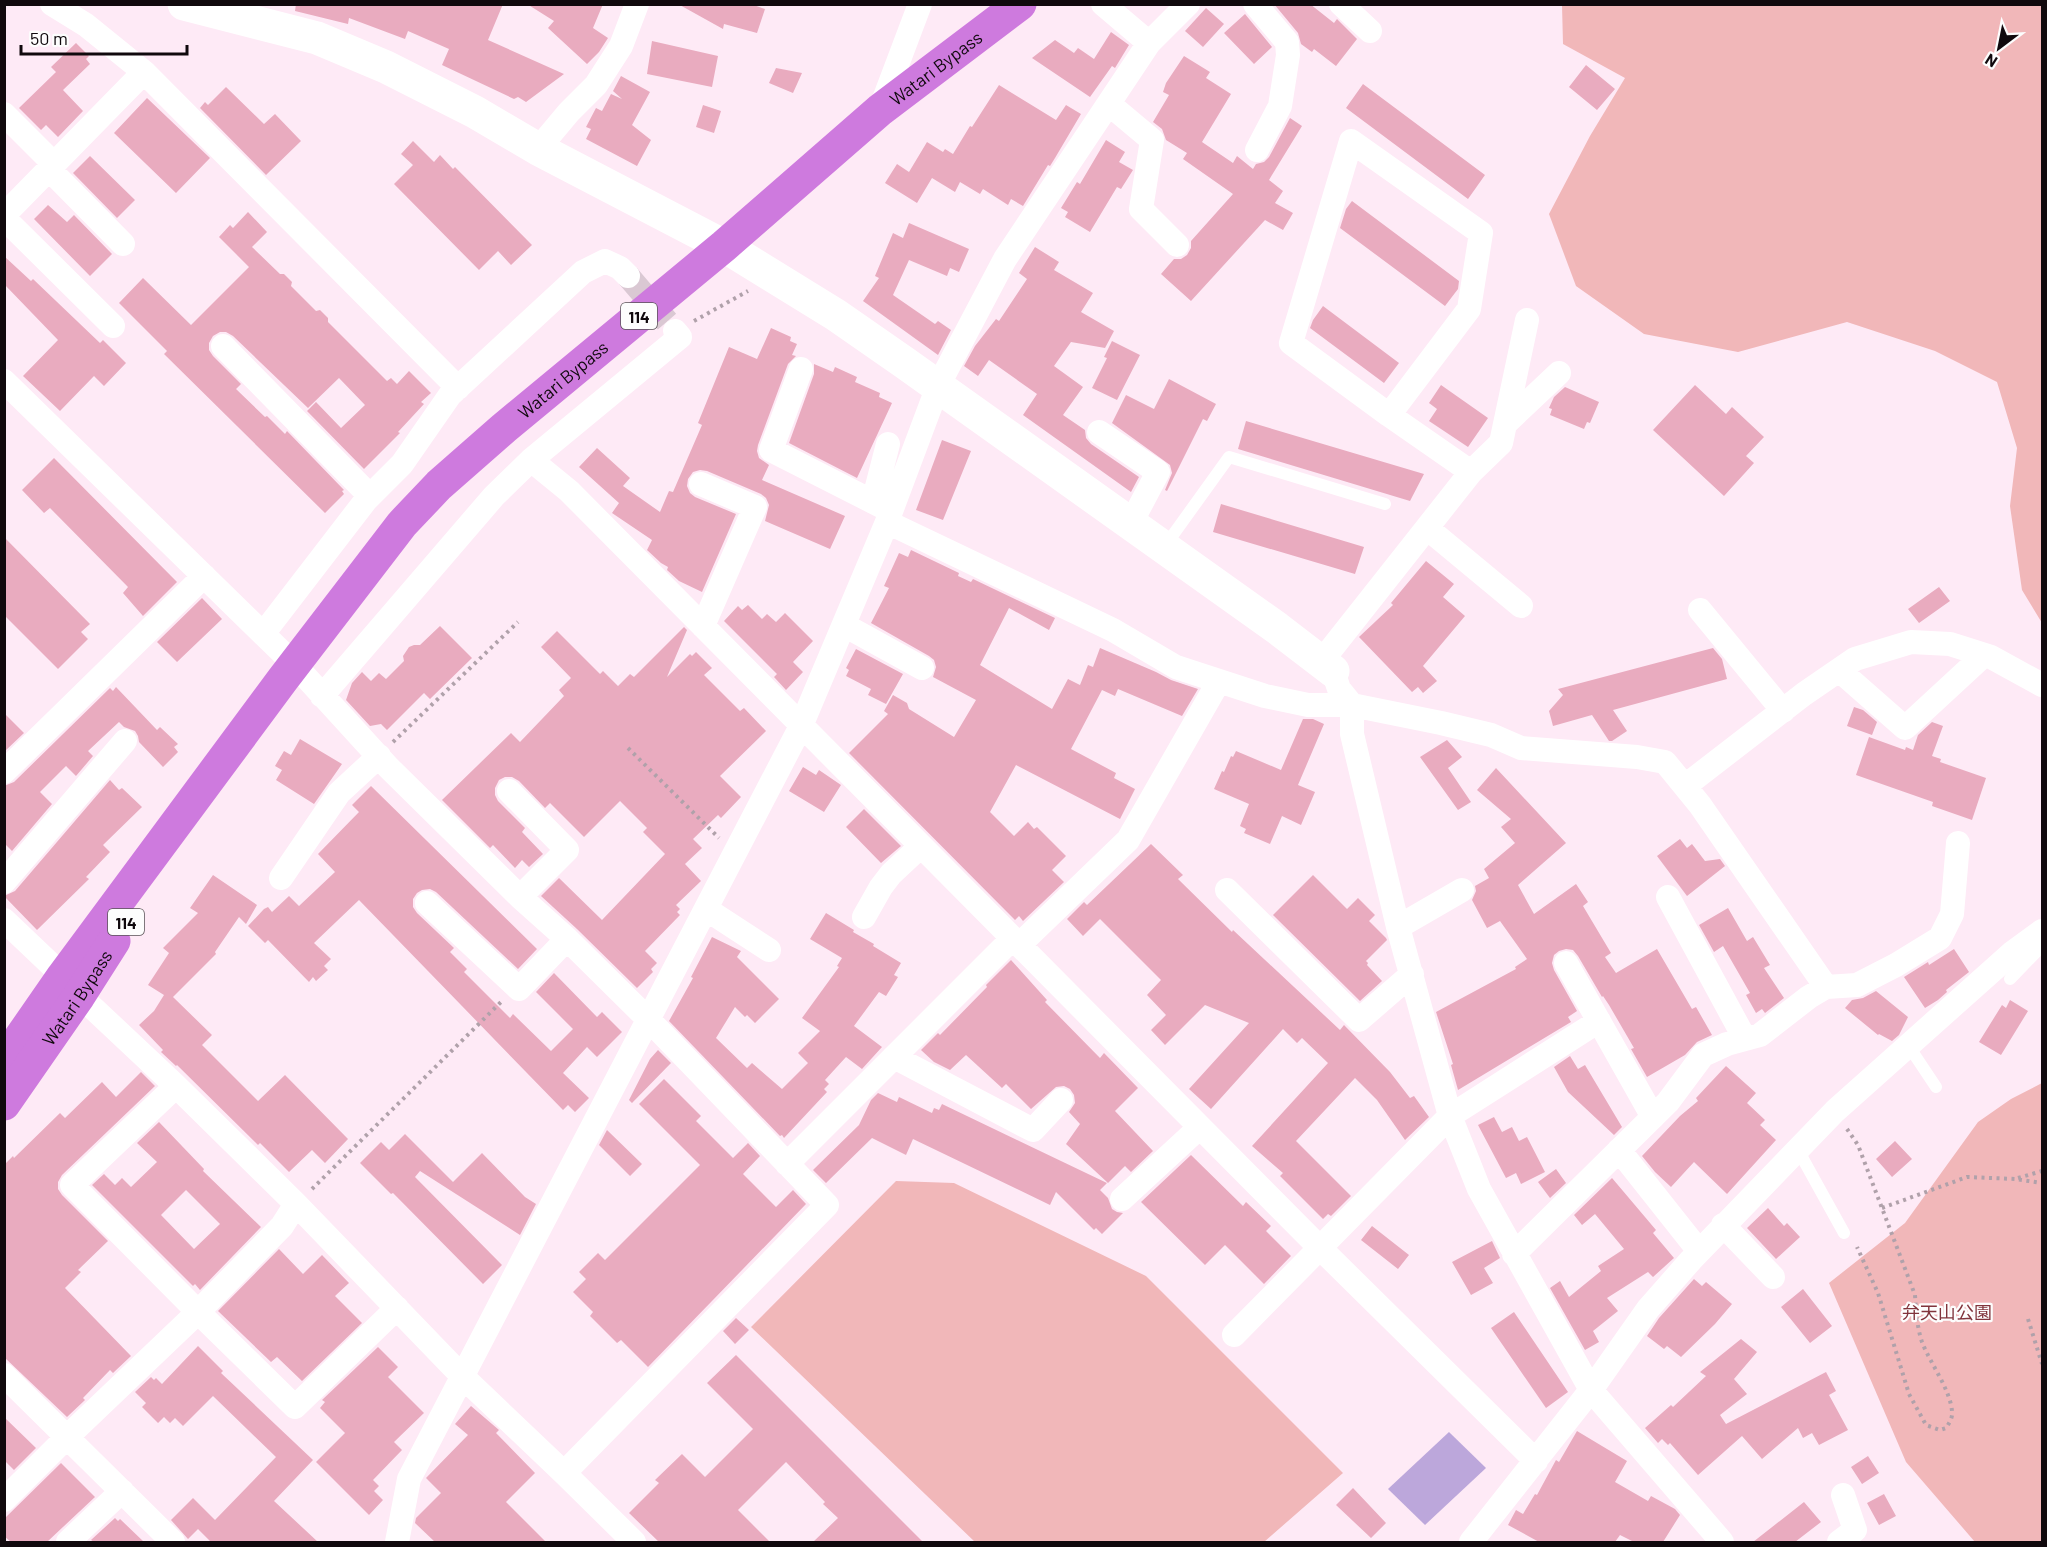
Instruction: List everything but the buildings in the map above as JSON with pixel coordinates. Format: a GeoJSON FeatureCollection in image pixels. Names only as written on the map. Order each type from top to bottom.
{"type":"FeatureCollection","features":[{"type":"Feature","properties":{"kind":"highway","name":"Watari Bypass"},"geometry":{"type":"LineString","coordinates":[[4,1104],[71,986],[242,736],[294,664],[402,524],[439,485],[504,428],[724,246],[880,110],[1020,4]]}},
{"type":"Feature","properties":{"kind":"highway","name":"Watari Bypass"},"geometry":{"type":"LineString","coordinates":[[4,1061],[71,986]]}},
{"type":"Feature","properties":{"kind":"street"},"geometry":{"type":"LineString","coordinates":[[52,4],[86,25],[144,72],[458,388]]}},
{"type":"Feature","properties":{"kind":"street"},"geometry":{"type":"LineString","coordinates":[[538,149],[569,112],[596,85],[621,46],[637,4]]}},
{"type":"Feature","properties":{"kind":"street"},"geometry":{"type":"LineString","coordinates":[[880,110],[920,4]]}},
{"type":"Feature","properties":{"kind":"street"},"geometry":{"type":"LineString","coordinates":[[1103,4],[1149,43]]}},
{"type":"Feature","properties":{"kind":"street"},"geometry":{"type":"LineString","coordinates":[[398,1542],[409,1479],[461,1375],[801,726],[844,625],[883,512],[938,386],[1005,259],[1149,43],[1188,4]]}},
{"type":"Feature","properties":{"kind":"street"},"geometry":{"type":"LineString","coordinates":[[1255,4],[1287,42],[1288,56],[1280,106],[1257,150]]}},
{"type":"Feature","properties":{"kind":"street"},"geometry":{"type":"LineString","coordinates":[[1341,4],[1370,31]]}},
{"type":"Feature","properties":{"kind":"street"},"geometry":{"type":"LineString","coordinates":[[205,7],[316,38],[386,66],[475,112],[538,149],[724,246],[836,315],[938,386],[1327,666],[1339,689],[1352,705],[1352,734],[1398,927],[1450,1116],[1479,1189],[1591,1390],[1722,1542]]}},
{"type":"Feature","properties":{"kind":"street"},"geometry":{"type":"LineString","coordinates":[[113,326],[4,216],[144,72]]}},
{"type":"Feature","properties":{"kind":"street"},"geometry":{"type":"LineString","coordinates":[[1109,104],[1152,140],[1140,209],[1176,245]]}},
{"type":"Feature","properties":{"kind":"street"},"geometry":{"type":"LineString","coordinates":[[4,114],[123,244]]}},
{"type":"Feature","properties":{"kind":"street"},"geometry":{"type":"LineString","coordinates":[[1389,415],[1469,309],[1481,233],[1351,141],[1291,343],[1389,415],[1472,472]]}},
{"type":"Feature","properties":{"kind":"street"},"geometry":{"type":"LineString","coordinates":[[264,634],[370,496],[402,464],[450,395],[583,272],[606,261],[620,267],[628,276]]}},
{"type":"Feature","properties":{"kind":"street"},"geometry":{"type":"LineString","coordinates":[[1327,666],[1427,528],[1472,472],[1501,443],[1527,320]]}},
{"type":"Feature","properties":{"kind":"street"},"geometry":{"type":"LineString","coordinates":[[322,696],[494,496],[531,460],[680,337],[675,331]]}},
{"type":"Feature","properties":{"kind":"street"},"geometry":{"type":"LineString","coordinates":[[223,346],[370,496]]}},
{"type":"Feature","properties":{"kind":"street"},"geometry":{"type":"LineString","coordinates":[[801,369],[771,450],[883,512],[1113,630],[1176,667],[1265,696],[1308,705],[1352,705],[1491,735],[1521,748],[1637,757],[1665,762],[1706,814],[1826,987]]}},
{"type":"Feature","properties":{"kind":"street"},"geometry":{"type":"LineString","coordinates":[[1504,424],[1558,373]]}},
{"type":"Feature","properties":{"kind":"street"},"geometry":{"type":"LineString","coordinates":[[4,381],[294,664],[379,756],[520,897],[567,939],[649,1020],[827,1205],[564,1473]]}},
{"type":"Feature","properties":{"kind":"street"},"geometry":{"type":"LineString","coordinates":[[1099,432],[1158,472],[1131,523]]}},
{"type":"Feature","properties":{"kind":"street"},"geometry":{"type":"LineString","coordinates":[[883,512],[888,444]]}},
{"type":"Feature","properties":{"kind":"street"},"geometry":{"type":"LineString","coordinates":[[531,460],[569,491],[1320,1248],[1536,1461]]}},
{"type":"Feature","properties":{"kind":"street"},"geometry":{"type":"LineString","coordinates":[[702,484],[755,507],[703,626]]}},
{"type":"Feature","properties":{"kind":"street"},"geometry":{"type":"LineString","coordinates":[[1427,528],[1521,606]]}},
{"type":"Feature","properties":{"kind":"street"},"geometry":{"type":"LineString","coordinates":[[4,772],[204,576]]}},
{"type":"Feature","properties":{"kind":"street"},"geometry":{"type":"LineString","coordinates":[[1700,610],[1783,711]]}},
{"type":"Feature","properties":{"kind":"street"},"geometry":{"type":"LineString","coordinates":[[844,625],[922,668]]}},
{"type":"Feature","properties":{"kind":"street"},"geometry":{"type":"LineString","coordinates":[[1685,786],[1855,659],[1911,642],[1950,644],[1984,655],[2043,685]]}},
{"type":"Feature","properties":{"kind":"street"},"geometry":{"type":"LineString","coordinates":[[1839,670],[1905,728],[1984,655]]}},
{"type":"Feature","properties":{"kind":"street"},"geometry":{"type":"LineString","coordinates":[[788,1164],[1016,941],[1128,840],[1219,681]]}},
{"type":"Feature","properties":{"kind":"street"},"geometry":{"type":"LineString","coordinates":[[4,882],[125,741]]}},
{"type":"Feature","properties":{"kind":"street"},"geometry":{"type":"LineString","coordinates":[[281,878],[339,793],[379,756]]}},
{"type":"Feature","properties":{"kind":"street"},"geometry":{"type":"LineString","coordinates":[[509,791],[567,850],[520,897]]}},
{"type":"Feature","properties":{"kind":"street"},"geometry":{"type":"LineString","coordinates":[[1514,1254],[1668,1102],[1703,1055],[1760,1035],[1809,997],[1826,987],[1857,986],[1940,938],[1952,914],[1958,843]]}},
{"type":"Feature","properties":{"kind":"street"},"geometry":{"type":"LineString","coordinates":[[864,918],[891,874],[921,846]]}},
{"type":"Feature","properties":{"kind":"street"},"geometry":{"type":"LineString","coordinates":[[1227,890],[1359,1020],[1412,974]]}},
{"type":"Feature","properties":{"kind":"street"},"geometry":{"type":"LineString","coordinates":[[1398,927],[1462,890]]}},
{"type":"Feature","properties":{"kind":"street"},"geometry":{"type":"LineString","coordinates":[[1668,897],[1745,1039]]}},
{"type":"Feature","properties":{"kind":"street"},"geometry":{"type":"LineString","coordinates":[[427,903],[519,989],[567,939]]}},
{"type":"Feature","properties":{"kind":"street"},"geometry":{"type":"LineString","coordinates":[[706,909],[769,950]]}},
{"type":"Feature","properties":{"kind":"street"},"geometry":{"type":"LineString","coordinates":[[4,920],[296,1204],[461,1375],[634,1542]]}},
{"type":"Feature","properties":{"kind":"street"},"geometry":{"type":"LineString","coordinates":[[1471,1542],[1591,1390],[1648,1309],[1723,1225],[1835,1111],[2012,953],[2043,931]]}},
{"type":"Feature","properties":{"kind":"street"},"geometry":{"type":"LineString","coordinates":[[1566,963],[1653,1117]]}},
{"type":"Feature","properties":{"kind":"street"},"geometry":{"type":"LineString","coordinates":[[1234,1335],[1450,1116],[1599,1021]]}},
{"type":"Feature","properties":{"kind":"street"},"geometry":{"type":"LineString","coordinates":[[894,1058],[1033,1130],[1061,1100]]}},
{"type":"Feature","properties":{"kind":"street"},"geometry":{"type":"LineString","coordinates":[[176,1086],[72,1185],[198,1312],[295,1407],[398,1308]]}},
{"type":"Feature","properties":{"kind":"street"},"geometry":{"type":"LineString","coordinates":[[1122,1199],[1200,1127]]}},
{"type":"Feature","properties":{"kind":"street"},"geometry":{"type":"LineString","coordinates":[[1619,1150],[1699,1251]]}},
{"type":"Feature","properties":{"kind":"street"},"geometry":{"type":"LineString","coordinates":[[4,1500],[198,1312],[282,1226],[296,1204]]}},
{"type":"Feature","properties":{"kind":"street"},"geometry":{"type":"LineString","coordinates":[[1723,1225],[1773,1277]]}},
{"type":"Feature","properties":{"kind":"street"},"geometry":{"type":"LineString","coordinates":[[4,1375],[173,1542]]}},
{"type":"Feature","properties":{"kind":"street"},"geometry":{"type":"LineString","coordinates":[[68,1542],[122,1491]]}},
{"type":"Feature","properties":{"kind":"street"},"geometry":{"type":"LineString","coordinates":[[1839,1542],[1855,1530],[1843,1495]]}},
{"type":"Feature","properties":{"kind":"lane"},"geometry":{"type":"LineString","coordinates":[[1164,547],[1229,457],[1385,504]]}},
{"type":"Feature","properties":{"kind":"lane"},"geometry":{"type":"LineString","coordinates":[[2010,979],[2040,948],[2043,940]]}},
{"type":"Feature","properties":{"kind":"lane"},"geometry":{"type":"LineString","coordinates":[[1908,1045],[1936,1087]]}},
{"type":"Feature","properties":{"kind":"lane"},"geometry":{"type":"LineString","coordinates":[[1798,1150],[1844,1233]]}},
{"type":"Feature","properties":{"kind":"path"},"geometry":{"type":"LineString","coordinates":[[675,331],[774,278]]}},
{"type":"Feature","properties":{"kind":"path"},"geometry":{"type":"LineString","coordinates":[[379,756],[518,622]]}},
{"type":"Feature","properties":{"kind":"path"},"geometry":{"type":"LineString","coordinates":[[628,748],[735,853]]}},
{"type":"Feature","properties":{"kind":"path"},"geometry":{"type":"LineString","coordinates":[[296,1204],[516,987]]}},
{"type":"Feature","properties":{"kind":"path"},"geometry":{"type":"LineString","coordinates":[[1835,1111],[1858,1145],[1915,1295],[1916,1318],[1922,1341],[1952,1411],[1951,1420],[1946,1428],[1940,1430],[1926,1425],[1909,1394],[1878,1293],[1857,1247]]}},
{"type":"Feature","properties":{"kind":"path"},"geometry":{"type":"LineString","coordinates":[[2015,1179],[2043,1171]]}},
{"type":"Feature","properties":{"kind":"path"},"geometry":{"type":"LineString","coordinates":[[1882,1208],[1967,1177],[2043,1183]]}},
{"type":"Feature","properties":{"kind":"path"},"geometry":{"type":"LineString","coordinates":[[2028,1319],[2043,1364]]}},
{"type":"Feature","properties":{"kind":"green space"},"geometry":{"type":"Polygon","coordinates":[[[1562,5],[2042,5],[2042,623],[2022,590],[2010,506],[2017,448],[1997,382],[1935,351],[1847,322],[1738,352],[1644,334],[1576,286],[1549,214],[1590,136],[1625,78],[1563,44],[1562,5]]]}},
{"type":"Feature","properties":{"kind":"green space","name":"弁天山公園"},"geometry":{"type":"Polygon","coordinates":[[[2042,1083],[2042,1542],[1975,1542],[1906,1462],[1829,1283],[1905,1223],[1978,1122],[2011,1099],[2042,1083]]]}},
{"type":"Feature","properties":{"kind":"green space"},"geometry":{"type":"Polygon","coordinates":[[[896,1181],[954,1183],[1146,1276],[1343,1473],[1264,1542],[975,1542],[751,1327],[896,1181]]]}},
{"type":"Feature","properties":{"kind":"shaded area"},"geometry":{"type":"Polygon","coordinates":[[[1449,1432],[1486,1468],[1425,1525],[1388,1489],[1449,1432]]]}},
{"type":"Feature","properties":{"kind":"tunnel"},"geometry":{"type":"LineString","coordinates":[[628,276],[675,331]]}}]}
